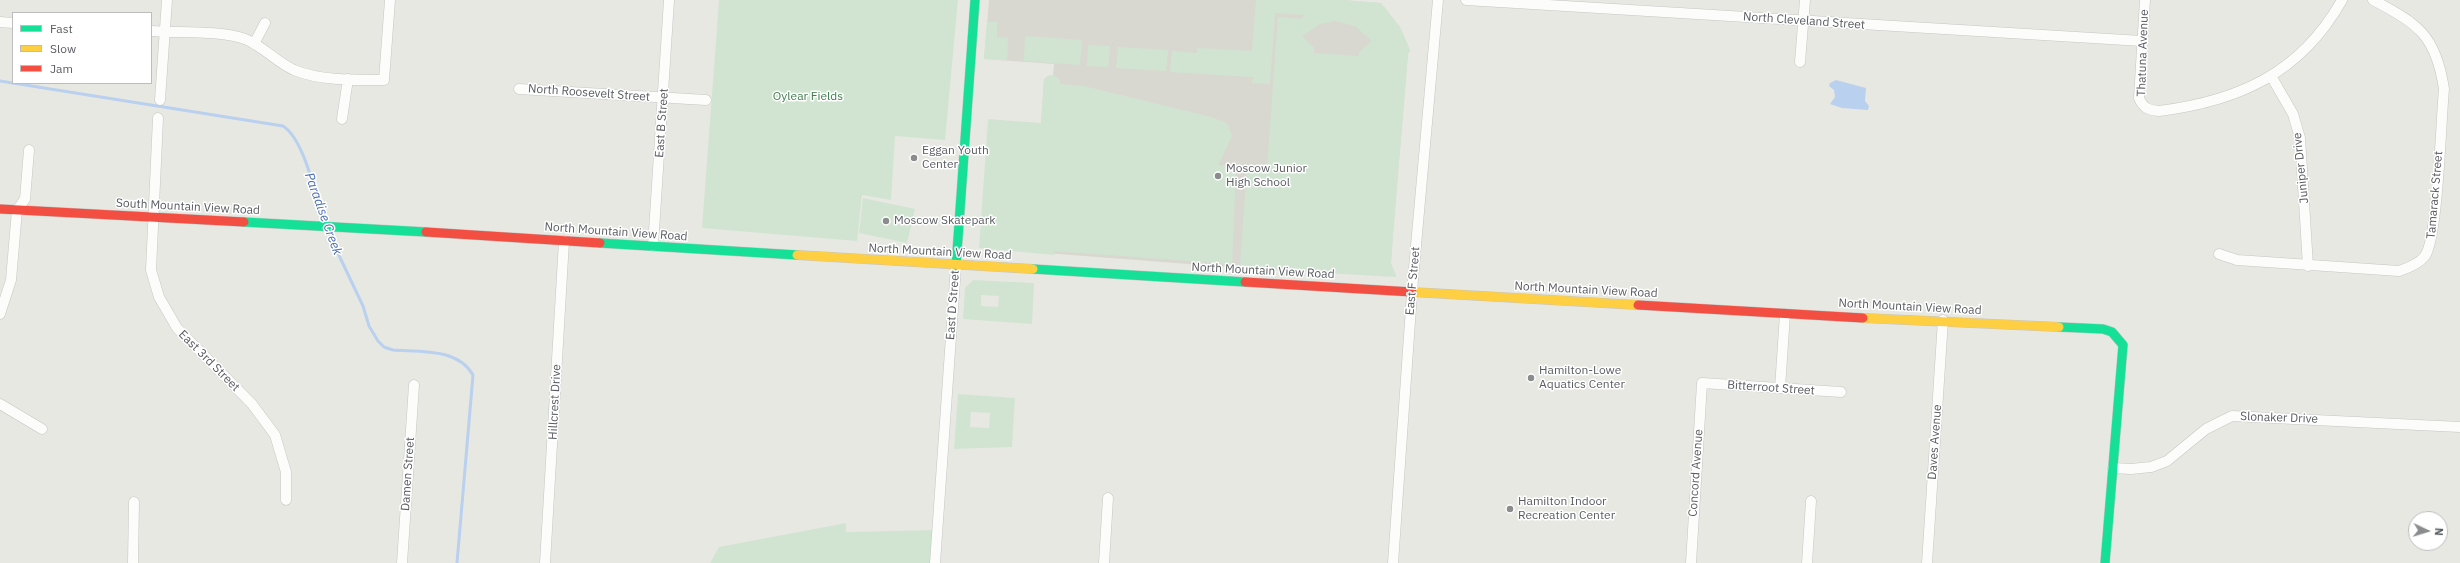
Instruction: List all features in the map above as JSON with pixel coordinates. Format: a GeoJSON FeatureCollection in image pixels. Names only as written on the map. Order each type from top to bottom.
{"type":"FeatureCollection","features":[{"type":"Feature","properties":{"kind":"street"},"geometry":{"type":"LineString","coordinates":[[160,100],[167,0]]}},
{"type":"Feature","properties":{"kind":"street"},"geometry":{"type":"LineString","coordinates":[[152,31],[230,36],[254,44],[293,70],[312,75],[348,79],[384,80],[390,0]]}},
{"type":"Feature","properties":{"kind":"street","name":"East B Street"},"geometry":{"type":"LineString","coordinates":[[653,246],[664,98],[669,0]]}},
{"type":"Feature","properties":{"kind":"street","name":"East D Street"},"geometry":{"type":"LineString","coordinates":[[935,563],[975,0]]}},
{"type":"Feature","properties":{"kind":"street","name":"East F Street"},"geometry":{"type":"LineString","coordinates":[[1393,563],[1412,292],[1438,0]]}},
{"type":"Feature","properties":{"kind":"street","name":"North Cleveland Street"},"geometry":{"type":"LineString","coordinates":[[1466,0],[2142,42]]}},
{"type":"Feature","properties":{"kind":"street"},"geometry":{"type":"LineString","coordinates":[[1800,62],[1805,0]]}},
{"type":"Feature","properties":{"kind":"street","name":"Thatuna Avenue"},"geometry":{"type":"LineString","coordinates":[[2145,0],[2139,98],[2142,106],[2150,110],[2159,111],[2223,99],[2250,89],[2271,76]]}},
{"type":"Feature","properties":{"kind":"street"},"geometry":{"type":"LineString","coordinates":[[2271,76],[2295,58],[2318,35],[2342,0]]}},
{"type":"Feature","properties":{"kind":"street","name":"Tamarack Street"},"geometry":{"type":"LineString","coordinates":[[2219,254],[2238,260],[2399,272],[2420,262],[2430,246],[2433,229],[2444,89],[2442,80],[2436,59],[2420,29],[2405,17],[2373,0]]}},
{"type":"Feature","properties":{"kind":"street"},"geometry":{"type":"LineString","coordinates":[[0,22],[12,23]]}},
{"type":"Feature","properties":{"kind":"street"},"geometry":{"type":"LineString","coordinates":[[254,44],[265,22]]}},
{"type":"Feature","properties":{"kind":"street","name":"Juniper Drive"},"geometry":{"type":"LineString","coordinates":[[2271,76],[2290,109],[2300,138],[2308,266]]}},
{"type":"Feature","properties":{"kind":"street"},"geometry":{"type":"LineString","coordinates":[[342,119],[348,79]]}},
{"type":"Feature","properties":{"kind":"street","name":"North Roosevelt Street"},"geometry":{"type":"LineString","coordinates":[[519,89],[706,100]]}},
{"type":"Feature","properties":{"kind":"street","name":"East 3rd Street"},"geometry":{"type":"LineString","coordinates":[[158,118],[152,216],[151,270],[159,297],[177,328],[252,404],[275,435],[286,472],[286,500]]}},
{"type":"Feature","properties":{"kind":"street"},"geometry":{"type":"LineString","coordinates":[[1,312],[11,280],[17,210],[25,199],[29,150]]}},
{"type":"Feature","properties":{"kind":"street","name":"South Mountain View Road"},"geometry":{"type":"LineString","coordinates":[[0,209],[375,229]]}},
{"type":"Feature","properties":{"kind":"street","name":"North Mountain View Road"},"geometry":{"type":"LineString","coordinates":[[375,229],[956,266],[1785,314],[1943,320],[2103,329],[2112,332],[2122,345],[2113,468]]}},
{"type":"Feature","properties":{"kind":"street","name":"Hillcrest Drive"},"geometry":{"type":"LineString","coordinates":[[545,563],[564,241]]}},
{"type":"Feature","properties":{"kind":"street"},"geometry":{"type":"LineString","coordinates":[[1780,388],[1785,314]]}},
{"type":"Feature","properties":{"kind":"street","name":"Daves Avenue"},"geometry":{"type":"LineString","coordinates":[[1927,563],[1943,320]]}},
{"type":"Feature","properties":{"kind":"street","name":"Bitterroot Street"},"geometry":{"type":"LineString","coordinates":[[1702,383],[1841,392]]}},
{"type":"Feature","properties":{"kind":"street","name":"Concord Avenue"},"geometry":{"type":"LineString","coordinates":[[1690,563],[1702,383]]}},
{"type":"Feature","properties":{"kind":"street","name":"Damen Street"},"geometry":{"type":"LineString","coordinates":[[402,563],[414,385]]}},
{"type":"Feature","properties":{"kind":"street"},"geometry":{"type":"LineString","coordinates":[[0,404],[42,429]]}},
{"type":"Feature","properties":{"kind":"street","name":"Slonaker Drive"},"geometry":{"type":"LineString","coordinates":[[2113,468],[2131,469],[2151,467],[2166,461],[2206,429],[2232,416],[2460,427]]}},
{"type":"Feature","properties":{"kind":"street"},"geometry":{"type":"LineString","coordinates":[[2106,563],[2113,468]]}},
{"type":"Feature","properties":{"kind":"street"},"geometry":{"type":"LineString","coordinates":[[1104,563],[1108,498]]}},
{"type":"Feature","properties":{"kind":"street"},"geometry":{"type":"LineString","coordinates":[[1808,563],[1812,501]]}},
{"type":"Feature","properties":{"kind":"street"},"geometry":{"type":"LineString","coordinates":[[133,563],[134,502]]}},
{"type":"Feature","properties":{"kind":"shaded area","name":"Moscow Junior High School"},"geometry":{"type":"Polygon","coordinates":[[[989,0],[1343,0],[1381,3],[1400,27],[1410,50],[1408,54],[1391,263],[1396,276],[1240,268],[1032,252],[1044,79],[1053,75],[1054,64],[984,59],[989,0]]]}},
{"type":"Feature","properties":{"kind":"green space","name":"Oylear Fields"},"geometry":{"type":"Polygon","coordinates":[[[719,0],[958,0],[945,140],[895,136],[891,200],[862,195],[857,241],[702,228],[719,0]]]}},
{"type":"Feature","properties":{"kind":"green space"},"geometry":{"type":"Polygon","coordinates":[[[1256,0],[1343,0],[1381,3],[1400,27],[1410,50],[1408,54],[1391,263],[1396,276],[1395,277],[1240,268],[1247,167],[1267,168],[1278,17],[1300,19],[1305,15],[1275,13],[1270,84],[1252,83],[1253,77],[1170,72],[1172,51],[1197,53],[1197,48],[1252,51],[1256,0]],[[1336,21],[1320,24],[1302,36],[1314,48],[1314,53],[1359,56],[1359,52],[1372,41],[1355,26],[1336,21]]]}},
{"type":"Feature","properties":{"kind":"green space"},"geometry":{"type":"Polygon","coordinates":[[[987,22],[997,22],[997,37],[1008,38],[1007,60],[984,59],[987,22]]]}},
{"type":"Feature","properties":{"kind":"green space"},"geometry":{"type":"Polygon","coordinates":[[[1025,36],[1082,40],[1080,65],[1024,61],[1025,36]]]}},
{"type":"Feature","properties":{"kind":"green space"},"geometry":{"type":"Polygon","coordinates":[[[1088,45],[1110,46],[1108,67],[1087,66],[1088,45]]]}},
{"type":"Feature","properties":{"kind":"green space"},"geometry":{"type":"Polygon","coordinates":[[[1118,47],[1168,50],[1166,71],[1116,68],[1118,47]]]}},
{"type":"Feature","properties":{"kind":"green space"},"geometry":{"type":"Polygon","coordinates":[[[1053,75],[1060,79],[1060,84],[1084,86],[1211,117],[1227,123],[1232,136],[1218,165],[1236,166],[1232,264],[1054,251],[1054,255],[979,248],[988,119],[1041,123],[1044,79],[1053,75]]]}},
{"type":"Feature","properties":{"kind":"green space","name":"Moscow Skatepark"},"geometry":{"type":"Polygon","coordinates":[[[863,198],[915,209],[907,243],[859,233],[863,198]]]}},
{"type":"Feature","properties":{"kind":"green space"},"geometry":{"type":"Polygon","coordinates":[[[973,280],[1034,283],[1032,324],[963,319],[965,288],[973,280]],[[981,295],[981,306],[998,307],[999,296],[981,295]]]}},
{"type":"Feature","properties":{"kind":"green space"},"geometry":{"type":"Polygon","coordinates":[[[958,394],[1015,398],[1012,447],[954,449],[958,394]],[[971,412],[970,427],[989,428],[990,413],[971,412]]]}},
{"type":"Feature","properties":{"kind":"green space"},"geometry":{"type":"Polygon","coordinates":[[[846,523],[846,532],[937,530],[935,563],[710,563],[719,547],[846,523]]]}},
{"type":"Feature","properties":{"kind":"water"},"geometry":{"type":"Polygon","coordinates":[[[1836,80],[1866,88],[1865,101],[1869,106],[1868,110],[1842,108],[1830,104],[1835,97],[1834,90],[1829,86],[1830,83],[1836,80]]]}},
{"type":"Feature","properties":{"kind":"waterway","name":"Paradise Creek"},"geometry":{"type":"LineString","coordinates":[[0,81],[12,83]]}},
{"type":"Feature","properties":{"kind":"waterway","name":"Paradise Creek"},"geometry":{"type":"LineString","coordinates":[[19,84],[283,126],[291,133],[304,156],[324,223]]}},
{"type":"Feature","properties":{"kind":"waterway","name":"Paradise Creek"},"geometry":{"type":"LineString","coordinates":[[327,230],[363,306],[369,326],[378,341],[384,347],[393,350],[438,353],[448,356],[458,360],[466,366],[473,375],[457,563]]}},
{"type":"Feature","properties":{"kind":"traffic: fast"},"geometry":{"type":"LineString","coordinates":[[956,266],[975,0]]}},
{"type":"Feature","properties":{"kind":"traffic: fast"},"geometry":{"type":"LineString","coordinates":[[244,222],[426,232]]}},
{"type":"Feature","properties":{"kind":"traffic: fast"},"geometry":{"type":"LineString","coordinates":[[600,243],[797,255]]}},
{"type":"Feature","properties":{"kind":"traffic: fast"},"geometry":{"type":"LineString","coordinates":[[1033,269],[1245,282]]}},
{"type":"Feature","properties":{"kind":"traffic: fast"},"geometry":{"type":"LineString","coordinates":[[2059,327],[2103,329],[2112,332],[2123,345],[2105,563]]}},
{"type":"Feature","properties":{"kind":"traffic: slow"},"geometry":{"type":"LineString","coordinates":[[797,255],[1033,269]]}},
{"type":"Feature","properties":{"kind":"traffic: slow"},"geometry":{"type":"LineString","coordinates":[[1412,292],[1638,305]]}},
{"type":"Feature","properties":{"kind":"traffic: slow"},"geometry":{"type":"LineString","coordinates":[[1863,318],[2059,327]]}},
{"type":"Feature","properties":{"kind":"traffic: jam"},"geometry":{"type":"LineString","coordinates":[[0,209],[244,222]]}},
{"type":"Feature","properties":{"kind":"traffic: jam"},"geometry":{"type":"LineString","coordinates":[[426,232],[600,243]]}},
{"type":"Feature","properties":{"kind":"traffic: jam"},"geometry":{"type":"LineString","coordinates":[[1245,282],[1412,292]]}},
{"type":"Feature","properties":{"kind":"traffic: jam"},"geometry":{"type":"LineString","coordinates":[[1638,305],[1863,318]]}},
{"type":"Feature","properties":{"kind":"place","name":"Eggan Youth Center"},"geometry":{"type":"Point","coordinates":[914,158]}},
{"type":"Feature","properties":{"kind":"place","name":"Moscow Junior High School"},"geometry":{"type":"Point","coordinates":[1218,176]}},
{"type":"Feature","properties":{"kind":"place","name":"Moscow Skatepark"},"geometry":{"type":"Point","coordinates":[886,221]}},
{"type":"Feature","properties":{"kind":"place","name":"Hamilton-Lowe Aquatics Center"},"geometry":{"type":"Point","coordinates":[1531,378]}},
{"type":"Feature","properties":{"kind":"place","name":"Hamilton Indoor Recreation Center"},"geometry":{"type":"Point","coordinates":[1510,509]}}]}
